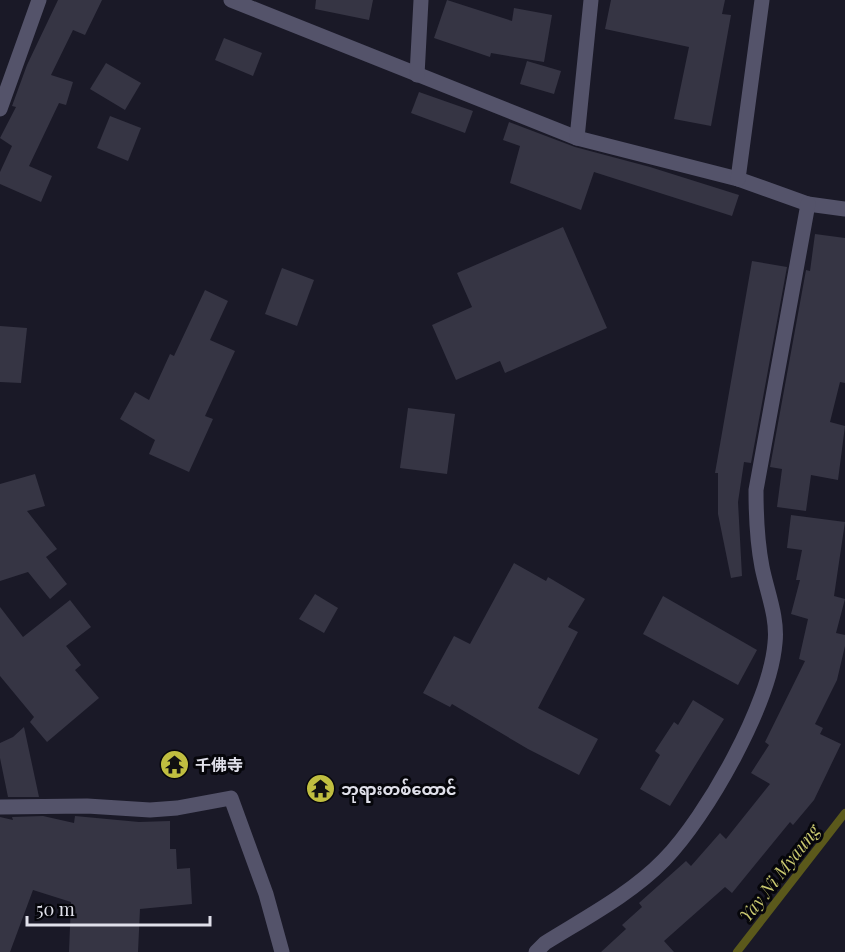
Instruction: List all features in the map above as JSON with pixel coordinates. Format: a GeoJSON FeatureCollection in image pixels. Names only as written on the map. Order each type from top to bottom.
{"type":"FeatureCollection","features":[{"type":"Feature","properties":{"kind":"street"},"geometry":{"type":"LineString","coordinates":[[0,109],[39,0]]}},
{"type":"Feature","properties":{"kind":"street"},"geometry":{"type":"LineString","coordinates":[[231,0],[577,138],[738,179],[808,204],[845,209]]}},
{"type":"Feature","properties":{"kind":"street"},"geometry":{"type":"LineString","coordinates":[[417,75],[421,0]]}},
{"type":"Feature","properties":{"kind":"street"},"geometry":{"type":"LineString","coordinates":[[577,138],[591,0]]}},
{"type":"Feature","properties":{"kind":"street"},"geometry":{"type":"LineString","coordinates":[[738,179],[762,0]]}},
{"type":"Feature","properties":{"kind":"street"},"geometry":{"type":"LineString","coordinates":[[536,952],[545,943],[627,890],[664,860],[700,814],[735,753],[760,698],[776,642],[773,614],[756,526],[756,490],[808,204]]}},
{"type":"Feature","properties":{"kind":"street"},"geometry":{"type":"LineString","coordinates":[[0,807],[87,806],[150,810],[177,808],[231,798],[266,894],[282,952]]}},
{"type":"Feature","properties":{"kind":"building"},"geometry":{"type":"Polygon","coordinates":[[[58,0],[102,0],[85,35],[73,30],[51,75],[73,82],[66,105],[59,103],[29,166],[52,176],[41,202],[0,184],[0,172],[12,146],[0,138],[16,107],[12,106],[27,65],[58,0]]]}},
{"type":"Feature","properties":{"kind":"building"},"geometry":{"type":"Polygon","coordinates":[[[316,0],[373,0],[369,20],[315,9],[316,0]]]}},
{"type":"Feature","properties":{"kind":"building"},"geometry":{"type":"Polygon","coordinates":[[[447,0],[512,21],[514,8],[552,15],[544,62],[491,53],[490,57],[434,38],[447,0]]]}},
{"type":"Feature","properties":{"kind":"building"},"geometry":{"type":"Polygon","coordinates":[[[611,0],[725,0],[722,14],[731,15],[711,126],[674,119],[689,47],[605,29],[611,0]]]}},
{"type":"Feature","properties":{"kind":"building"},"geometry":{"type":"Polygon","coordinates":[[[224,38],[262,53],[253,76],[215,60],[224,38]]]}},
{"type":"Feature","properties":{"kind":"building"},"geometry":{"type":"Polygon","coordinates":[[[527,61],[561,71],[554,94],[520,84],[527,61]]]}},
{"type":"Feature","properties":{"kind":"building"},"geometry":{"type":"Polygon","coordinates":[[[106,63],[141,83],[125,110],[90,89],[106,63]]]}},
{"type":"Feature","properties":{"kind":"building"},"geometry":{"type":"Polygon","coordinates":[[[419,92],[473,111],[465,133],[411,113],[419,92]]]}},
{"type":"Feature","properties":{"kind":"building"},"geometry":{"type":"Polygon","coordinates":[[[110,116],[141,128],[128,161],[97,148],[110,116]]]}},
{"type":"Feature","properties":{"kind":"building"},"geometry":{"type":"Polygon","coordinates":[[[509,122],[575,147],[650,167],[739,195],[732,216],[594,172],[581,210],[510,183],[520,146],[503,140],[509,122]]]}},
{"type":"Feature","properties":{"kind":"building"},"geometry":{"type":"Polygon","coordinates":[[[563,227],[607,328],[505,373],[500,361],[456,380],[432,325],[472,307],[457,273],[563,227]]]}},
{"type":"Feature","properties":{"kind":"building"},"geometry":{"type":"Polygon","coordinates":[[[815,234],[845,238],[845,383],[840,382],[830,422],[845,426],[838,480],[811,475],[806,511],[777,507],[782,469],[770,467],[806,270],[810,271],[815,234]]]}},
{"type":"Feature","properties":{"kind":"building"},"geometry":{"type":"Polygon","coordinates":[[[752,261],[787,267],[751,463],[744,462],[738,502],[742,576],[731,578],[718,514],[718,473],[715,473],[752,261]]]}},
{"type":"Feature","properties":{"kind":"building"},"geometry":{"type":"Polygon","coordinates":[[[282,268],[314,280],[297,326],[265,314],[282,268]]]}},
{"type":"Feature","properties":{"kind":"building"},"geometry":{"type":"Polygon","coordinates":[[[205,290],[228,301],[210,340],[235,351],[205,416],[213,419],[189,472],[149,454],[155,440],[120,419],[135,392],[149,400],[170,354],[174,356],[205,290]]]}},
{"type":"Feature","properties":{"kind":"building"},"geometry":{"type":"Polygon","coordinates":[[[0,326],[27,328],[21,383],[0,382],[0,326]]]}},
{"type":"Feature","properties":{"kind":"building"},"geometry":{"type":"Polygon","coordinates":[[[408,408],[455,414],[447,474],[400,468],[408,408]]]}},
{"type":"Feature","properties":{"kind":"building"},"geometry":{"type":"Polygon","coordinates":[[[35,474],[45,506],[27,511],[57,549],[46,557],[67,584],[50,599],[28,572],[0,581],[0,484],[35,474]]]}},
{"type":"Feature","properties":{"kind":"building"},"geometry":{"type":"Polygon","coordinates":[[[791,515],[845,522],[834,596],[845,599],[836,633],[845,635],[845,646],[837,680],[815,724],[823,728],[820,734],[841,744],[814,800],[793,825],[790,822],[732,893],[725,887],[664,941],[674,952],[601,952],[626,929],[622,925],[642,907],[639,903],[686,861],[691,866],[720,833],[726,839],[770,784],[751,773],[769,745],[765,742],[805,661],[799,659],[808,619],[791,614],[800,580],[796,580],[802,550],[787,548],[791,515]]]}},
{"type":"Feature","properties":{"kind":"building"},"geometry":{"type":"Polygon","coordinates":[[[514,563],[546,581],[548,577],[585,599],[568,627],[578,632],[538,708],[598,739],[579,775],[528,749],[452,704],[450,707],[423,693],[454,636],[470,644],[514,563]]]}},
{"type":"Feature","properties":{"kind":"building"},"geometry":{"type":"Polygon","coordinates":[[[315,594],[338,608],[324,633],[299,619],[315,594]]]}},
{"type":"Feature","properties":{"kind":"building"},"geometry":{"type":"Polygon","coordinates":[[[663,596],[757,650],[738,685],[643,634],[663,596]]]}},
{"type":"Feature","properties":{"kind":"building"},"geometry":{"type":"Polygon","coordinates":[[[70,600],[91,627],[66,646],[81,665],[75,670],[99,698],[47,742],[30,722],[34,717],[0,676],[0,607],[23,637],[70,600]]]}},
{"type":"Feature","properties":{"kind":"building"},"geometry":{"type":"Polygon","coordinates":[[[693,700],[724,719],[670,806],[640,789],[660,755],[655,751],[674,722],[678,725],[693,700]]]}},
{"type":"Feature","properties":{"kind":"building"},"geometry":{"type":"Polygon","coordinates":[[[24,727],[39,797],[8,797],[0,758],[0,743],[13,737],[24,727]]]}},
{"type":"Feature","properties":{"kind":"building"},"geometry":{"type":"Polygon","coordinates":[[[43,816],[74,823],[75,816],[139,822],[170,821],[170,849],[176,849],[177,869],[190,868],[192,904],[140,909],[138,952],[69,952],[71,902],[33,890],[10,952],[0,952],[0,817],[13,820],[12,817],[43,816]]]}},
{"type":"Feature","properties":{"kind":"waterway","name":"Yay Ni Myaung"},"geometry":{"type":"LineString","coordinates":[[737,952],[845,813]]}},
{"type":"Feature","properties":{"kind":"place","name":"千佛寺"},"geometry":{"type":"Point","coordinates":[174,764]}},
{"type":"Feature","properties":{"kind":"place","name":"ဘုရားတစ်ထောင်"},"geometry":{"type":"Point","coordinates":[320,788]}}]}
